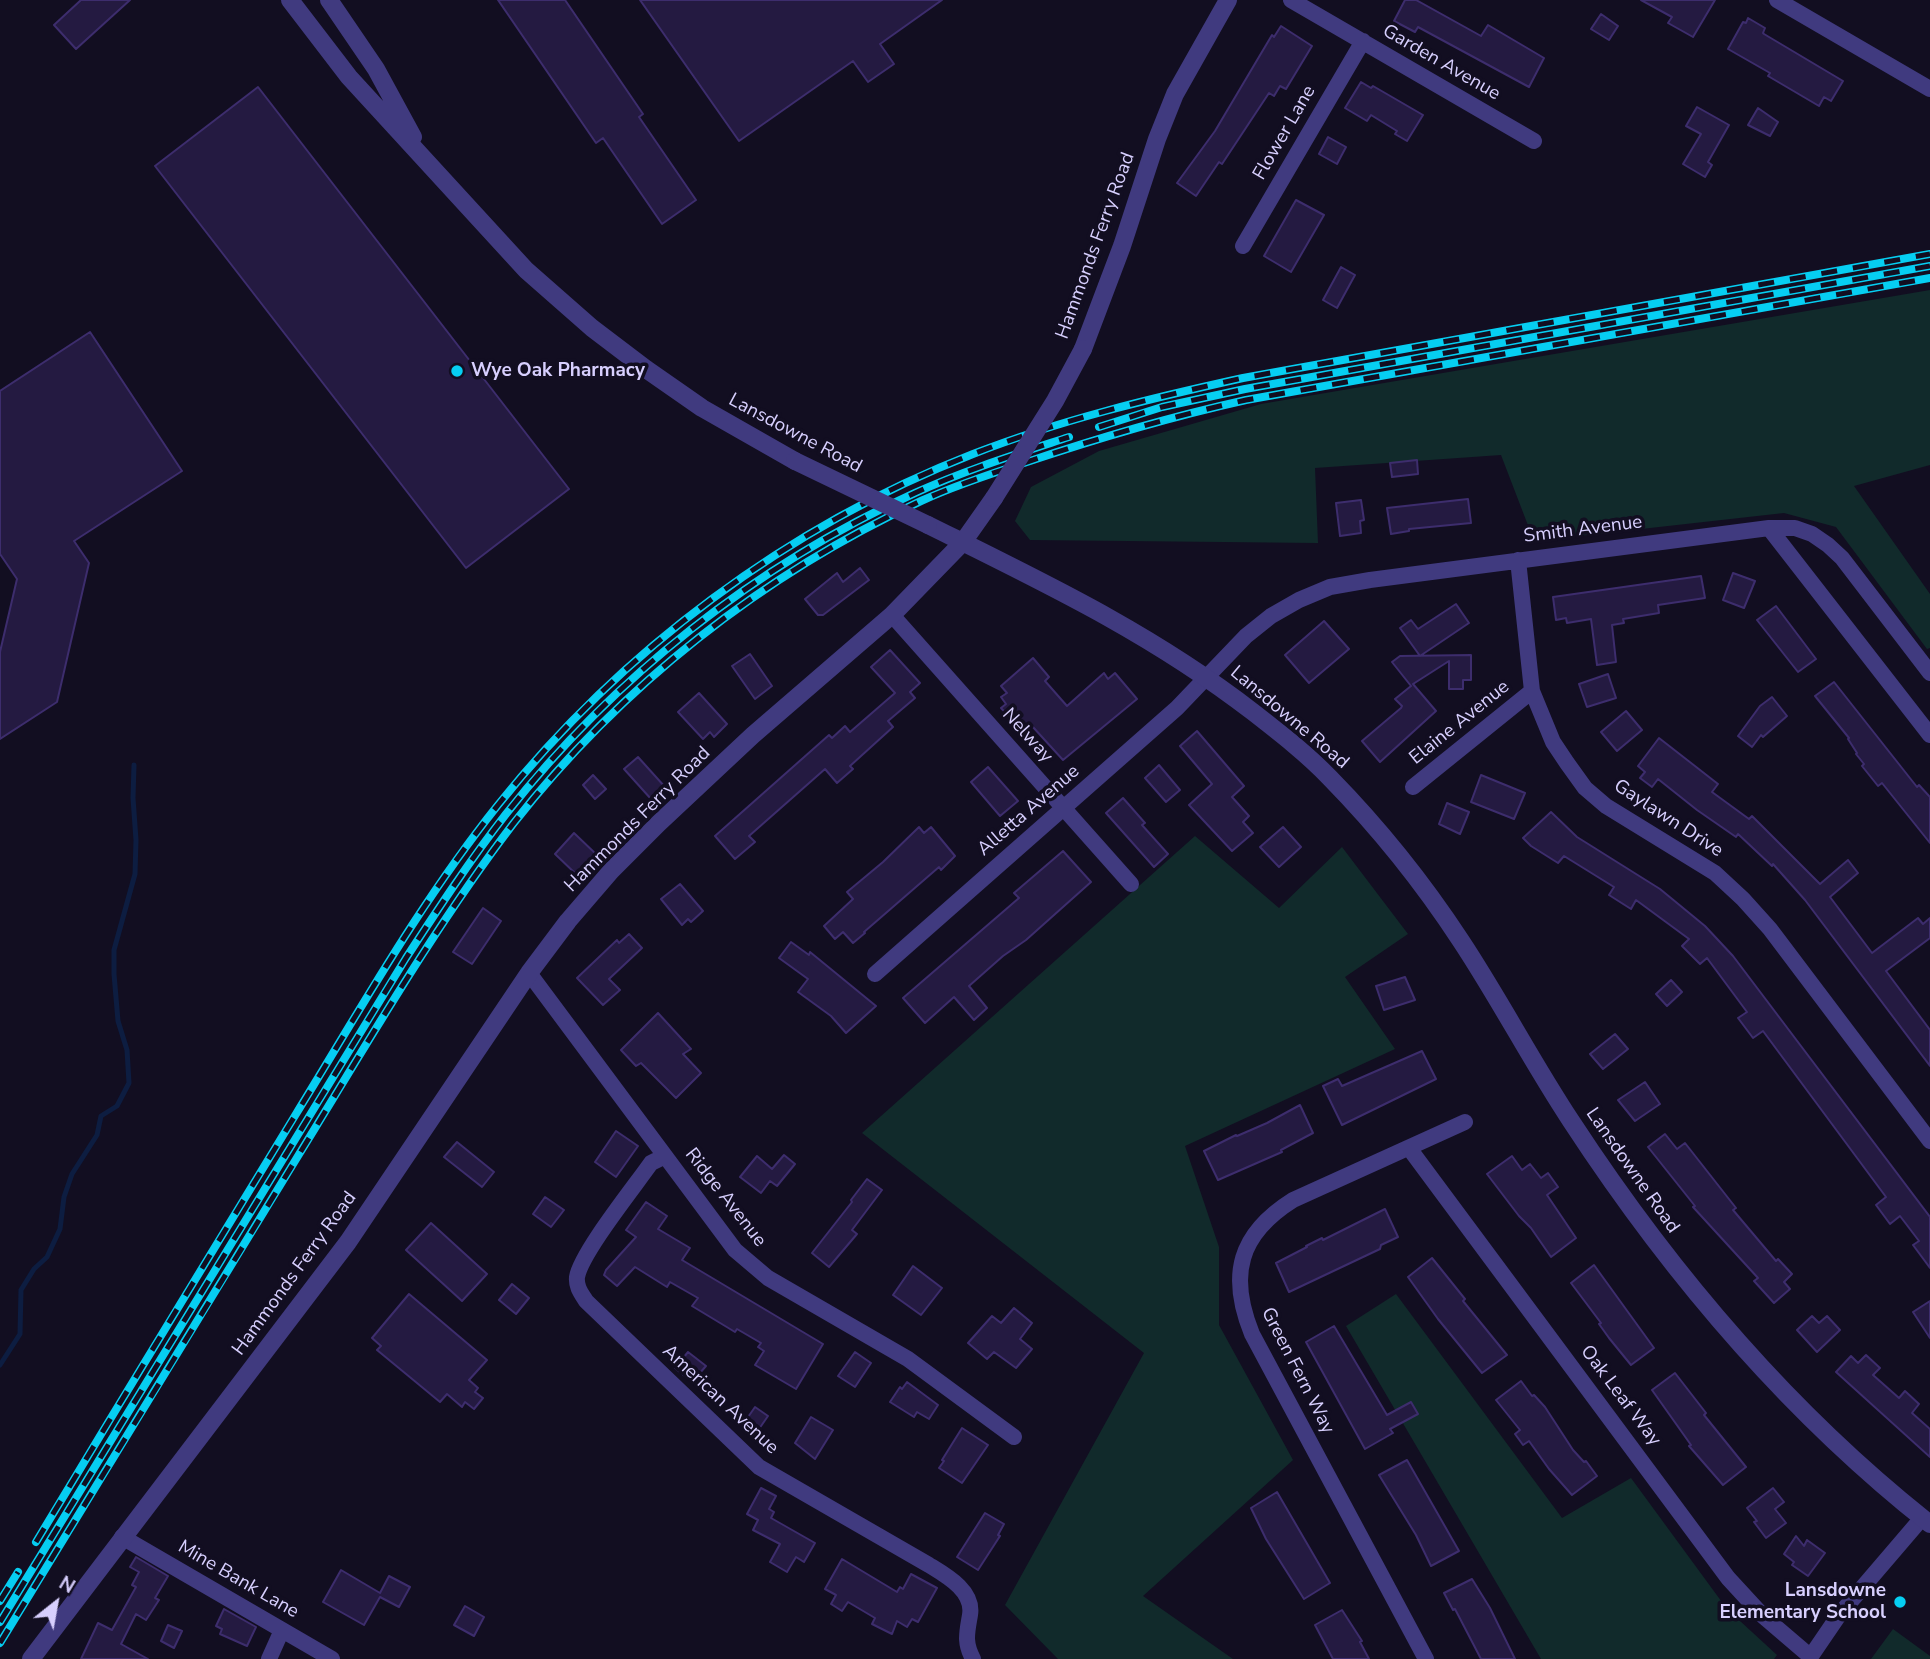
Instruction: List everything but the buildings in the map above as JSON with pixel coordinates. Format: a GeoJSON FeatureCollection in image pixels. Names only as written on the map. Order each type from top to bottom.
{"type":"FeatureCollection","features":[{"type":"Feature","properties":{"kind":"street","name":"Lansdowne Road"},"geometry":{"type":"LineString","coordinates":[[290,0],[349,78],[458,198],[526,270],[592,328],[702,408],[794,461],[963,542],[1138,632],[1207,676],[1291,742],[1327,775],[1369,820],[1420,882],[1462,942],[1570,1120],[1679,1273],[1749,1353],[1828,1435],[1926,1521]]}},
{"type":"Feature","properties":{"kind":"street","name":"Lansdowne Road"},"geometry":{"type":"LineString","coordinates":[[329,0],[376,68],[427,161]]}},
{"type":"Feature","properties":{"kind":"street","name":"Hammonds Ferry Road"},"geometry":{"type":"LineString","coordinates":[[31,1659],[348,1242],[529,973],[568,921],[611,871],[659,822],[753,735],[892,615],[963,542],[1055,401],[1083,349],[1118,258],[1175,93],[1228,0]]}},
{"type":"Feature","properties":{"kind":"street","name":"Garden Avenue"},"geometry":{"type":"LineString","coordinates":[[1291,0],[1534,141]]}},
{"type":"Feature","properties":{"kind":"street"},"geometry":{"type":"LineString","coordinates":[[1777,0],[1930,89]]}},
{"type":"Feature","properties":{"kind":"street","name":"Flower Lane"},"geometry":{"type":"LineString","coordinates":[[1243,246],[1363,41]]}},
{"type":"Feature","properties":{"kind":"street"},"geometry":{"type":"LineString","coordinates":[[1769,528],[1930,735]]}},
{"type":"Feature","properties":{"kind":"street","name":"Smith Avenue"},"geometry":{"type":"LineString","coordinates":[[1207,676],[1245,636],[1271,617],[1299,600],[1330,587],[1769,528],[1795,528],[1812,534],[1828,545],[1842,558],[1930,674]]}},
{"type":"Feature","properties":{"kind":"street","name":"Gaylawn Drive"},"geometry":{"type":"LineString","coordinates":[[1518,560],[1532,691],[1553,742],[1585,788],[1606,806],[1715,873],[1743,899],[1770,929],[1930,1141]]}},
{"type":"Feature","properties":{"kind":"street","name":"Nelway"},"geometry":{"type":"LineString","coordinates":[[892,615],[1131,884]]}},
{"type":"Feature","properties":{"kind":"street","name":"Alletta Avenue"},"geometry":{"type":"LineString","coordinates":[[875,974],[1177,708],[1207,676]]}},
{"type":"Feature","properties":{"kind":"street","name":"Elaine Avenue"},"geometry":{"type":"LineString","coordinates":[[1413,788],[1532,691]]}},
{"type":"Feature","properties":{"kind":"street","name":"Ridge Avenue"},"geometry":{"type":"LineString","coordinates":[[529,973],[736,1250],[751,1265],[768,1278],[908,1359],[1014,1437]]}},
{"type":"Feature","properties":{"kind":"street","name":"Green Fern Way"},"geometry":{"type":"LineString","coordinates":[[1426,1659],[1252,1334],[1242,1310],[1239,1288],[1248,1244],[1274,1212],[1293,1200],[1465,1122]]}},
{"type":"Feature","properties":{"kind":"street","name":"Oak Leaf Way"},"geometry":{"type":"LineString","coordinates":[[1409,1148],[1728,1578],[1763,1616],[1810,1658]]}},
{"type":"Feature","properties":{"kind":"street","name":"American Avenue"},"geometry":{"type":"LineString","coordinates":[[665,1156],[651,1163],[587,1253],[577,1277],[578,1289],[759,1467],[929,1565],[963,1590],[970,1601],[966,1642],[974,1659]]}},
{"type":"Feature","properties":{"kind":"street"},"geometry":{"type":"LineString","coordinates":[[1810,1658],[1839,1615],[1926,1521]]}},
{"type":"Feature","properties":{"kind":"street","name":"Mine Bank Lane"},"geometry":{"type":"LineString","coordinates":[[122,1537],[332,1659]]}},
{"type":"Feature","properties":{"kind":"street"},"geometry":{"type":"LineString","coordinates":[[269,1659],[282,1630]]}},
{"type":"Feature","properties":{"kind":"green space"},"geometry":{"type":"Polygon","coordinates":[[[1930,290],[1930,465],[1854,486],[1930,594],[1930,648],[1927,649],[1836,527],[1784,513],[1534,541],[1501,455],[1315,468],[1318,543],[1030,540],[1015,521],[1031,487],[1099,451],[1261,404],[1930,290]]]}},
{"type":"Feature","properties":{"kind":"green space"},"geometry":{"type":"Polygon","coordinates":[[[1195,836],[1279,908],[1342,847],[1408,934],[1345,977],[1395,1049],[1185,1146],[1219,1247],[1219,1325],[1293,1460],[1143,1596],[1233,1659],[1058,1659],[1005,1605],[1144,1353],[862,1133],[1195,836]]]}},
{"type":"Feature","properties":{"kind":"green space"},"geometry":{"type":"Polygon","coordinates":[[[1396,1294],[1562,1518],[1631,1478],[1727,1609],[1777,1655],[1774,1659],[1541,1659],[1346,1326],[1396,1294]]]}},
{"type":"Feature","properties":{"kind":"green space"},"geometry":{"type":"Polygon","coordinates":[[[1893,1629],[1930,1656],[1930,1659],[1871,1659],[1893,1629]]]}},
{"type":"Feature","properties":{"kind":"waterway"},"geometry":{"type":"LineString","coordinates":[[0,1365],[20,1334],[21,1290],[34,1269],[47,1257],[60,1229],[64,1197],[72,1174],[97,1135],[101,1116],[117,1106],[129,1083],[127,1050],[118,1021],[114,950],[135,874],[134,765]]}},
{"type":"Feature","properties":{"kind":"railway"},"geometry":{"type":"LineString","coordinates":[[36,1542],[368,996],[417,918],[470,842],[546,749],[598,695],[654,645],[712,599],[774,556],[905,483],[1006,442],[1106,411],[1243,378],[1930,254]]}},
{"type":"Feature","properties":{"kind":"railway"},"geometry":{"type":"LineString","coordinates":[[1099,427],[1162,407],[1245,389],[1930,266]]}},
{"type":"Feature","properties":{"kind":"railway"},"geometry":{"type":"LineString","coordinates":[[0,1643],[375,1029],[455,904],[513,824],[600,726],[698,638],[751,599],[862,530],[921,501],[972,480],[1162,421],[1246,400],[1930,278]]}},
{"type":"Feature","properties":{"kind":"railway"},"geometry":{"type":"LineString","coordinates":[[0,1622],[406,958],[480,849],[548,764],[593,716],[691,629],[799,554],[915,493],[991,463],[1069,437]]}},
{"type":"Feature","properties":{"kind":"railway"},"geometry":{"type":"LineString","coordinates":[[0,1601],[18,1572]]}},
{"type":"Feature","properties":{"kind":"place","name":"Wye Oak Pharmacy"},"geometry":{"type":"Point","coordinates":[457,371]}},
{"type":"Feature","properties":{"kind":"place","name":"Lansdowne Elementary School"},"geometry":{"type":"Point","coordinates":[1900,1602]}}]}
